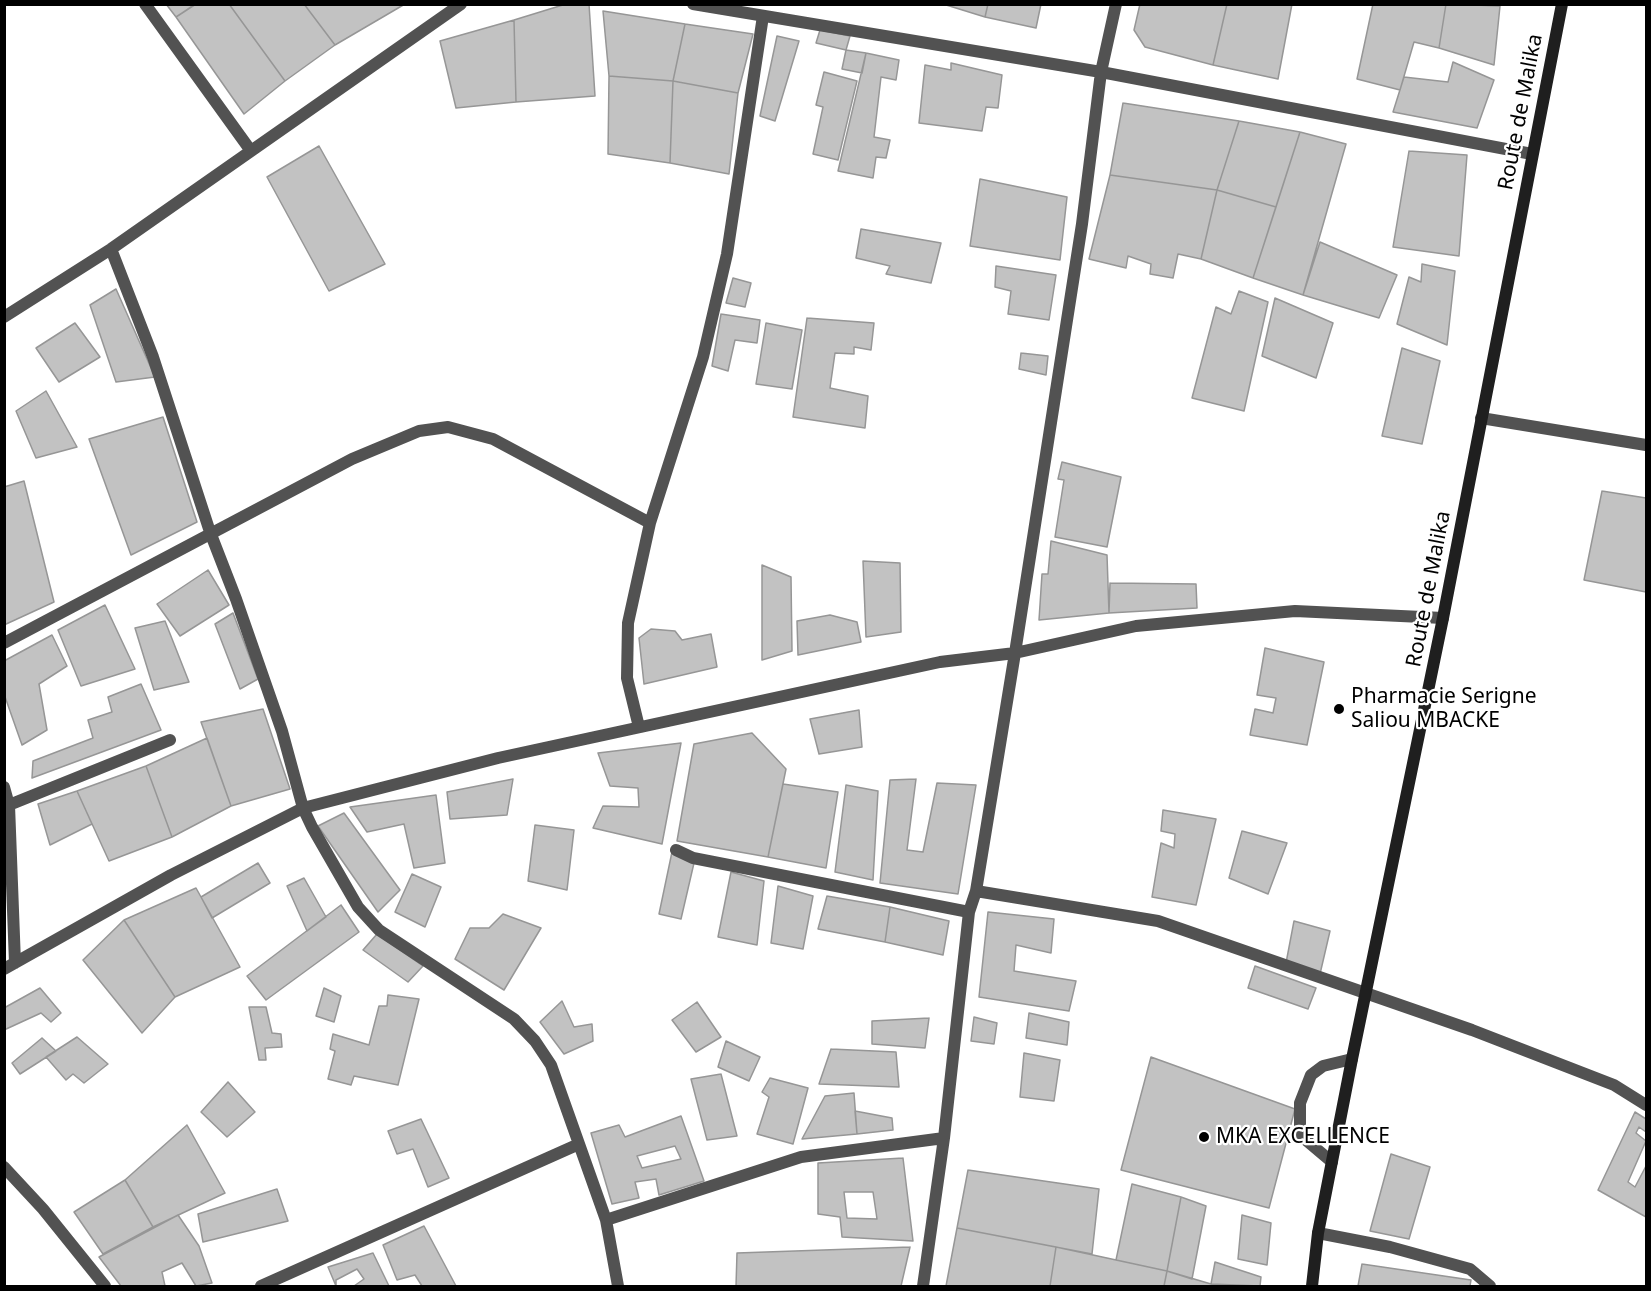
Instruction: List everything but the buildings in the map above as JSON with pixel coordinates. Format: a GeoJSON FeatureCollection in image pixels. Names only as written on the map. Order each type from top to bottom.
{"type":"FeatureCollection","features":[{"type":"Feature","properties":{"kind":"main road","name":"Route de Malika"},"geometry":{"type":"LineString","coordinates":[[1312,1287],[1318,1233],[1443,618],[1562,4]]}},
{"type":"Feature","properties":{"kind":"street"},"geometry":{"type":"LineString","coordinates":[[145,4],[251,151]]}},
{"type":"Feature","properties":{"kind":"street"},"geometry":{"type":"LineString","coordinates":[[4,317],[111,249],[251,151],[446,9],[461,4]]}},
{"type":"Feature","properties":{"kind":"street"},"geometry":{"type":"LineString","coordinates":[[693,4],[1101,72],[1532,154]]}},
{"type":"Feature","properties":{"kind":"street"},"geometry":{"type":"LineString","coordinates":[[923,1287],[944,1138],[969,912],[976,891],[1016,653],[1082,224],[1101,72],[1116,4]]}},
{"type":"Feature","properties":{"kind":"street"},"geometry":{"type":"LineString","coordinates":[[639,727],[627,678],[628,623],[650,523],[703,357],[727,254],[763,16]]}},
{"type":"Feature","properties":{"kind":"street"},"geometry":{"type":"LineString","coordinates":[[111,249],[153,357],[210,532],[278,720],[303,808],[358,907],[379,930],[514,1019],[536,1041],[551,1065],[606,1220],[618,1287]]}},
{"type":"Feature","properties":{"kind":"street"},"geometry":{"type":"LineString","coordinates":[[1481,418],[1647,445]]}},
{"type":"Feature","properties":{"kind":"street"},"geometry":{"type":"LineString","coordinates":[[4,643],[210,532],[352,459],[419,431],[448,428],[494,439],[650,523]]}},
{"type":"Feature","properties":{"kind":"street"},"geometry":{"type":"LineString","coordinates":[[4,786],[9,805],[10,966],[171,875],[303,808],[498,758],[940,662],[1016,653],[1124,628],[1295,611],[1443,618]]}},
{"type":"Feature","properties":{"kind":"street"},"geometry":{"type":"LineString","coordinates":[[9,805],[170,740]]}},
{"type":"Feature","properties":{"kind":"street"},"geometry":{"type":"LineString","coordinates":[[676,850],[693,858],[969,912]]}},
{"type":"Feature","properties":{"kind":"street"},"geometry":{"type":"LineString","coordinates":[[976,891],[1158,921],[1366,992],[1614,1085],[1647,1105]]}},
{"type":"Feature","properties":{"kind":"street"},"geometry":{"type":"LineString","coordinates":[[1332,1162],[1300,1135],[1300,1103],[1311,1075],[1323,1066],[1352,1059]]}},
{"type":"Feature","properties":{"kind":"street"},"geometry":{"type":"LineString","coordinates":[[606,1220],[801,1157],[944,1138]]}},
{"type":"Feature","properties":{"kind":"street"},"geometry":{"type":"LineString","coordinates":[[261,1287],[579,1144]]}},
{"type":"Feature","properties":{"kind":"street"},"geometry":{"type":"LineString","coordinates":[[4,1167],[43,1209],[105,1287]]}},
{"type":"Feature","properties":{"kind":"street"},"geometry":{"type":"LineString","coordinates":[[1318,1233],[1390,1247],[1470,1269],[1490,1287]]}},
{"type":"Feature","properties":{"kind":"place","name":"Pharmacie Serigne Saliou MBACKE"},"geometry":{"type":"Point","coordinates":[1339,709]}},
{"type":"Feature","properties":{"kind":"place","name":"MKA EXCELLENCE"},"geometry":{"type":"Point","coordinates":[1204,1137]}}]}
